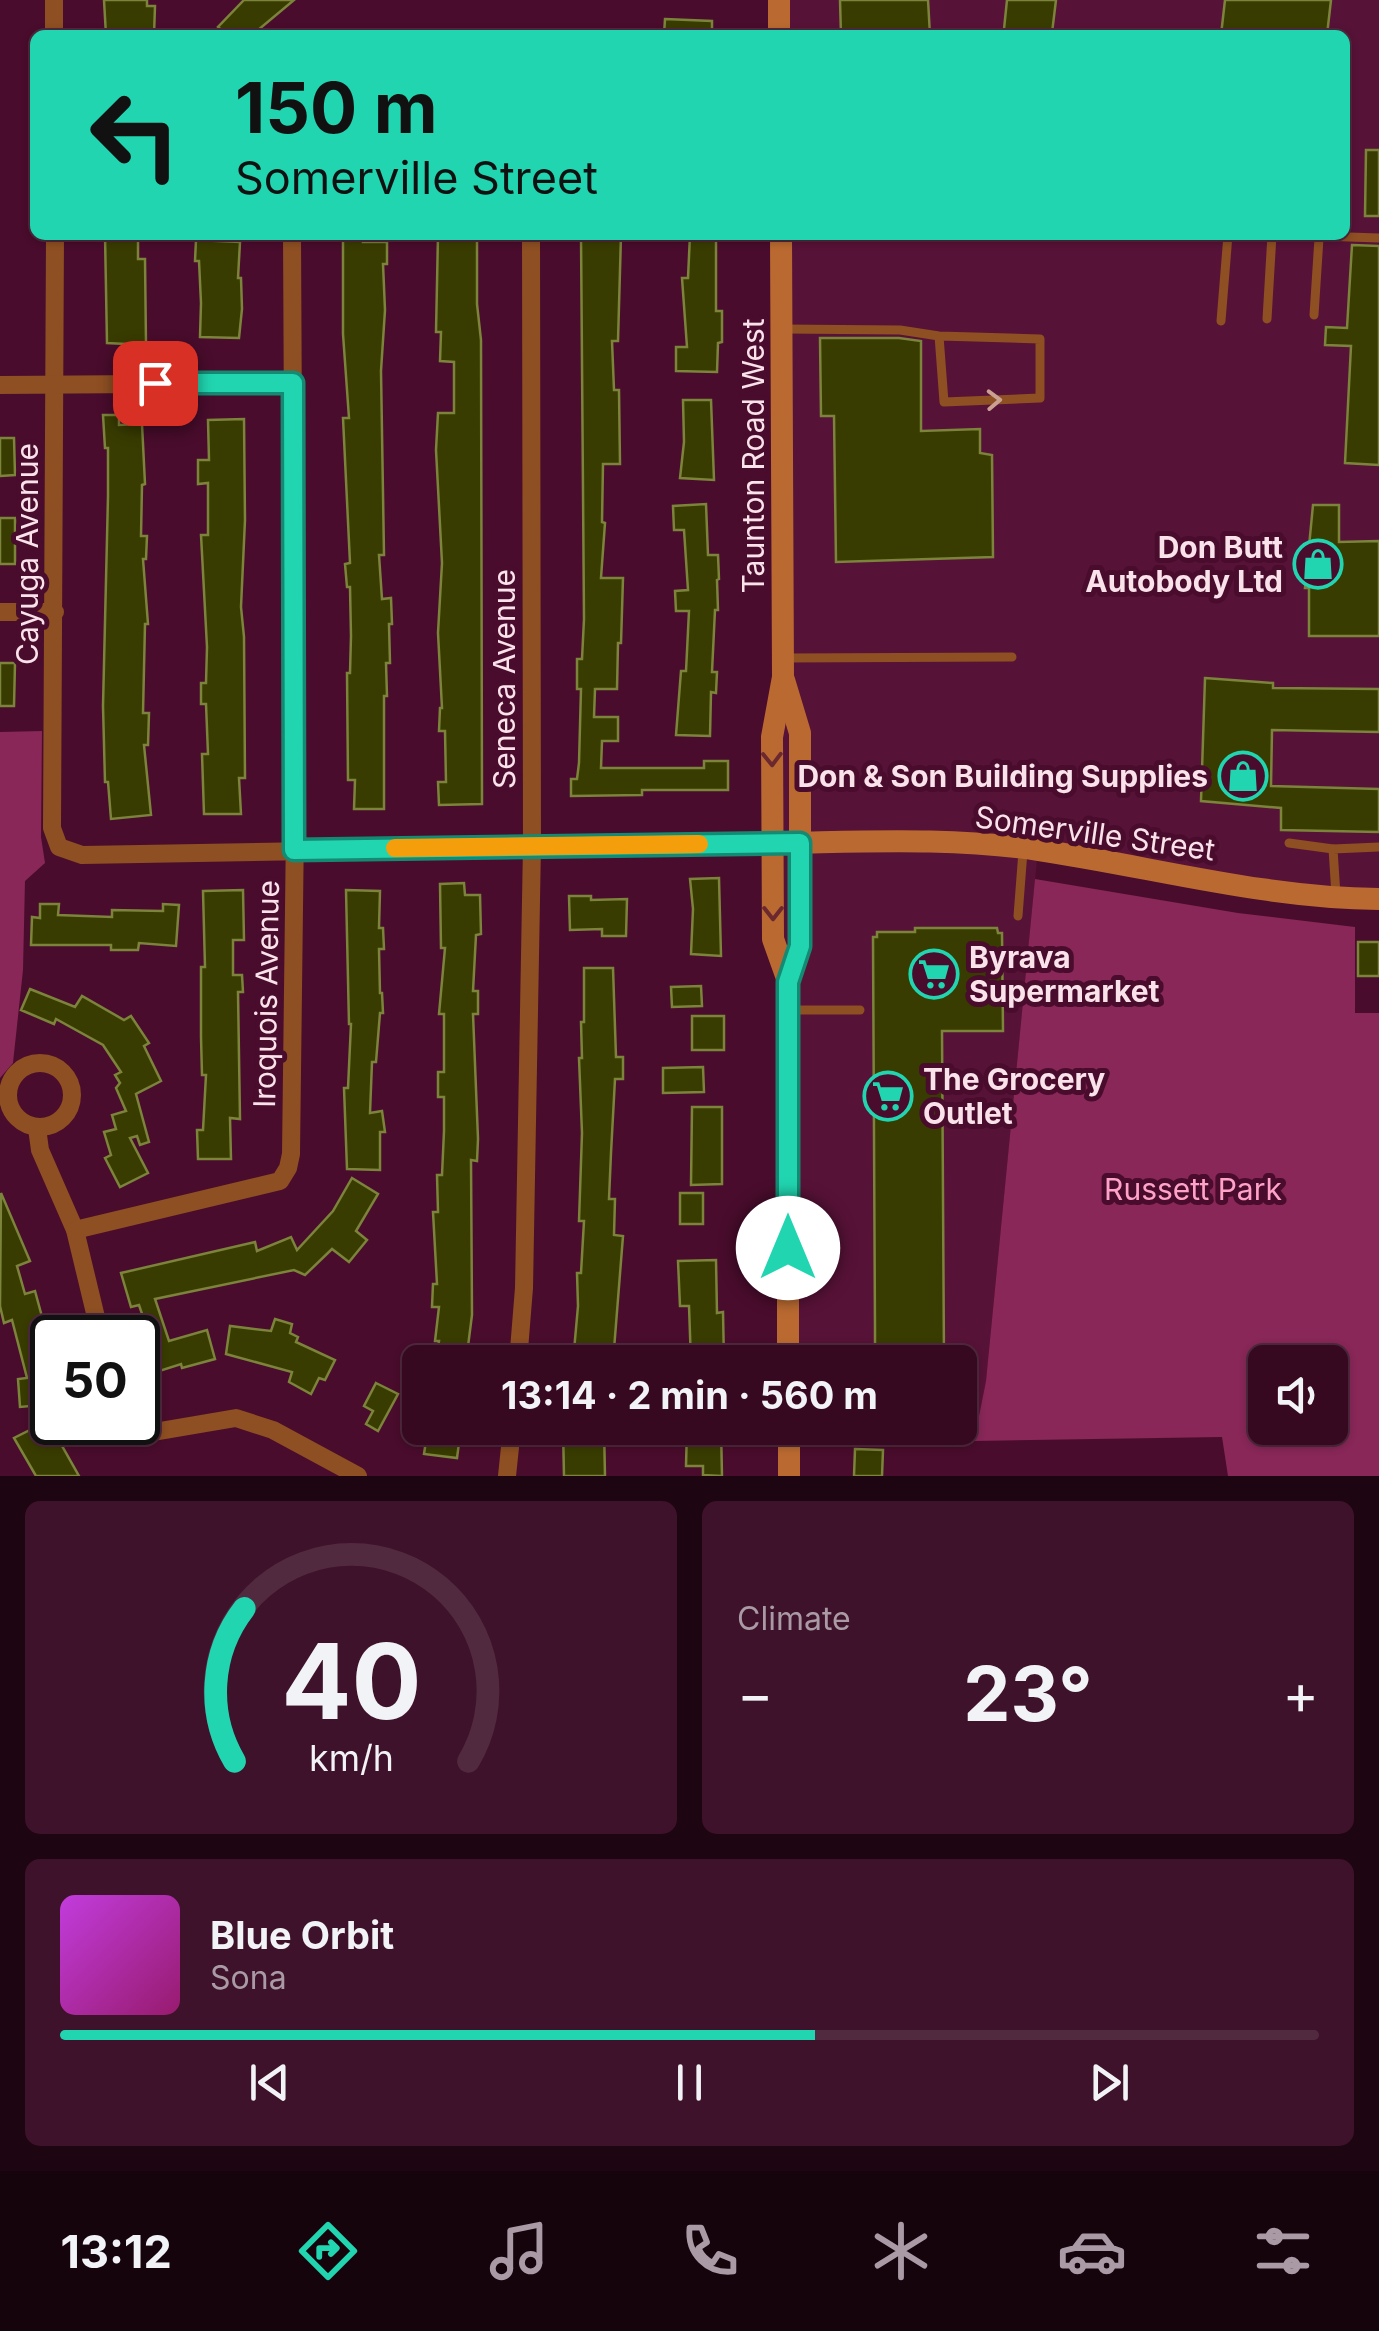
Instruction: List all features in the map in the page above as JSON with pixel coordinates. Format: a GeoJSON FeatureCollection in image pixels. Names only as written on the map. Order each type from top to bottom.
{"type":"FeatureCollection","features":[{"type":"Feature","properties":{"kind":"main road"},"geometry":{"type":"LineString","coordinates":[[779,0],[779,30]]}},
{"type":"Feature","properties":{"kind":"main road","name":"Taunton Road West"},"geometry":{"type":"LineString","coordinates":[[781,240],[784,668],[772,736],[772,843],[773,939],[788,982]]}},
{"type":"Feature","properties":{"kind":"main road","name":"Taunton Road West"},"geometry":{"type":"LineString","coordinates":[[784,668],[800,732],[800,946],[788,982],[788,1345]]}},
{"type":"Feature","properties":{"kind":"main road","name":"Somerville Street"},"geometry":{"type":"LineString","coordinates":[[772,843],[926,842],[1023,848],[1267,890],[1379,899]]}},
{"type":"Feature","properties":{"kind":"main road"},"geometry":{"type":"LineString","coordinates":[[789,1445],[789,1476]]}},
{"type":"Feature","properties":{"kind":"street"},"geometry":{"type":"LineString","coordinates":[[54,0],[54,30]]}},
{"type":"Feature","properties":{"kind":"street","name":"Cayuga Avenue"},"geometry":{"type":"LineString","coordinates":[[55,240],[53,831],[60,846],[82,855]]}},
{"type":"Feature","properties":{"kind":"street","name":"Iroquois Avenue"},"geometry":{"type":"LineString","coordinates":[[75,1230],[280,1181],[288,1168],[294,850],[292,240]]}},
{"type":"Feature","properties":{"kind":"street","name":"Seneca Avenue"},"geometry":{"type":"LineString","coordinates":[[519,1345],[524,1288],[532,846],[531,240]]}},
{"type":"Feature","properties":{"kind":"street"},"geometry":{"type":"LineString","coordinates":[[0,385],[293,383]]}},
{"type":"Feature","properties":{"kind":"street"},"geometry":{"type":"LineString","coordinates":[[0,612],[55,612]]}},
{"type":"Feature","properties":{"kind":"street","name":"Somerville Street"},"geometry":{"type":"LineString","coordinates":[[82,855],[772,843]]}},
{"type":"Feature","properties":{"kind":"street"},"geometry":{"type":"LineString","coordinates":[[37,1128],[40,1150],[75,1230],[95,1315]]}},
{"type":"Feature","properties":{"kind":"street"},"geometry":{"type":"LineString","coordinates":[[160,1430],[236,1418],[273,1430],[358,1476]]}},
{"type":"Feature","properties":{"kind":"street"},"geometry":{"type":"LineString","coordinates":[[507,1476],[510,1445]]}},
{"type":"Feature","properties":{"kind":"lane"},"geometry":{"type":"LineString","coordinates":[[1350,237],[1379,238]]}},
{"type":"Feature","properties":{"kind":"lane"},"geometry":{"type":"LineString","coordinates":[[1221,321],[1228,240]]}},
{"type":"Feature","properties":{"kind":"lane"},"geometry":{"type":"LineString","coordinates":[[1267,320],[1272,240]]}},
{"type":"Feature","properties":{"kind":"lane"},"geometry":{"type":"LineString","coordinates":[[1314,315],[1319,240]]}},
{"type":"Feature","properties":{"kind":"lane"},"geometry":{"type":"LineString","coordinates":[[783,329],[900,330],[940,336],[1040,338],[1040,398],[944,402],[940,336]]}},
{"type":"Feature","properties":{"kind":"lane"},"geometry":{"type":"LineString","coordinates":[[784,668],[1012,658]]}},
{"type":"Feature","properties":{"kind":"lane"},"geometry":{"type":"LineString","coordinates":[[1289,843],[1334,849],[1379,847]]}},
{"type":"Feature","properties":{"kind":"lane"},"geometry":{"type":"LineString","coordinates":[[1018,916],[1023,848]]}},
{"type":"Feature","properties":{"kind":"lane"},"geometry":{"type":"LineString","coordinates":[[1334,849],[1336,897]]}},
{"type":"Feature","properties":{"kind":"lane"},"geometry":{"type":"LineString","coordinates":[[788,1010],[860,1010]]}},
{"type":"Feature","properties":{"kind":"shaded area"},"geometry":{"type":"Polygon","coordinates":[[[779,0],[1379,0],[1379,899],[1038,850],[986,1382],[977,1426],[977,1345],[789,1345],[773,885],[781,240],[1350,240],[1350,30],[779,30],[779,0]]]}},
{"type":"Feature","properties":{"kind":"green space"},"geometry":{"type":"Polygon","coordinates":[[[42,731],[41,837],[45,863],[25,881],[23,970],[13,1063],[0,1078],[0,732],[42,731]]]}},
{"type":"Feature","properties":{"kind":"green space","name":"Russett Park"},"geometry":{"type":"Polygon","coordinates":[[[1035,879],[1238,913],[1355,927],[1355,1013],[1379,1013],[1379,1476],[1228,1476],[1222,1437],[977,1441],[986,1381],[1035,879]]]}},
{"type":"Feature","properties":{"kind":"building"},"geometry":{"type":"Polygon","coordinates":[[[104,0],[147,0],[147,6],[155,6],[154,30],[106,30],[104,0]]]}},
{"type":"Feature","properties":{"kind":"building"},"geometry":{"type":"Polygon","coordinates":[[[244,0],[294,0],[258,30],[218,27],[244,0]]]}},
{"type":"Feature","properties":{"kind":"building"},"geometry":{"type":"Polygon","coordinates":[[[840,0],[928,0],[930,30],[841,30],[840,0]]]}},
{"type":"Feature","properties":{"kind":"building"},"geometry":{"type":"Polygon","coordinates":[[[1007,0],[1056,0],[1052,30],[1004,29],[1007,0]]]}},
{"type":"Feature","properties":{"kind":"building"},"geometry":{"type":"Polygon","coordinates":[[[1225,0],[1331,0],[1328,30],[1222,30],[1225,0]]]}},
{"type":"Feature","properties":{"kind":"building"},"geometry":{"type":"Polygon","coordinates":[[[665,19],[712,21],[712,30],[664,30],[665,19]]]}},
{"type":"Feature","properties":{"kind":"building"},"geometry":{"type":"Polygon","coordinates":[[[1366,150],[1379,150],[1379,216],[1365,216],[1366,150]]]}},
{"type":"Feature","properties":{"kind":"building"},"geometry":{"type":"Polygon","coordinates":[[[105,240],[138,240],[138,259],[145,259],[146,345],[107,343],[105,240]]]}},
{"type":"Feature","properties":{"kind":"building"},"geometry":{"type":"Polygon","coordinates":[[[196,240],[240,242],[239,338],[200,337],[196,240]]]}},
{"type":"Feature","properties":{"kind":"building"},"geometry":{"type":"Polygon","coordinates":[[[343,240],[387,242],[381,371],[384,555],[379,555],[382,599],[391,598],[392,624],[384,696],[384,809],[354,809],[355,780],[348,780],[347,673],[351,636],[350,587],[345,564],[350,563],[343,418],[349,418],[343,334],[343,240]]]}},
{"type":"Feature","properties":{"kind":"building"},"geometry":{"type":"Polygon","coordinates":[[[438,240],[477,240],[481,340],[482,804],[439,805],[438,782],[446,782],[445,731],[439,731],[442,563],[436,450],[438,413],[454,413],[454,362],[440,361],[441,332],[436,332],[438,240]]]}},
{"type":"Feature","properties":{"kind":"building"},"geometry":{"type":"Polygon","coordinates":[[[581,240],[621,240],[618,341],[612,341],[614,390],[619,390],[620,464],[603,464],[605,523],[601,578],[623,578],[621,643],[617,689],[595,689],[594,717],[618,717],[618,741],[602,741],[601,768],[704,768],[704,761],[728,761],[728,790],[642,790],[642,795],[571,796],[571,779],[577,779],[579,763],[581,689],[577,689],[577,659],[582,659],[581,240]]]}},
{"type":"Feature","properties":{"kind":"building"},"geometry":{"type":"Polygon","coordinates":[[[690,240],[716,240],[716,311],[722,311],[717,372],[676,371],[676,347],[687,347],[682,278],[688,278],[690,240]]]}},
{"type":"Feature","properties":{"kind":"building"},"geometry":{"type":"Polygon","coordinates":[[[1352,245],[1379,246],[1379,465],[1345,463],[1351,346],[1325,345],[1326,327],[1347,328],[1352,245]]]}},
{"type":"Feature","properties":{"kind":"building"},"geometry":{"type":"Polygon","coordinates":[[[820,338],[921,341],[921,431],[980,429],[980,453],[992,455],[993,557],[836,562],[834,416],[821,416],[820,338]]]}},
{"type":"Feature","properties":{"kind":"building"},"geometry":{"type":"Polygon","coordinates":[[[683,400],[711,400],[714,480],[680,478],[683,400]]]}},
{"type":"Feature","properties":{"kind":"building"},"geometry":{"type":"Polygon","coordinates":[[[103,415],[119,415],[119,425],[142,424],[145,484],[141,536],[147,536],[143,559],[148,624],[143,713],[149,713],[148,745],[144,745],[151,815],[111,819],[105,782],[103,706],[108,448],[103,415]]]}},
{"type":"Feature","properties":{"kind":"building"},"geometry":{"type":"Polygon","coordinates":[[[244,419],[241,607],[245,778],[239,778],[241,814],[204,814],[202,754],[208,754],[201,683],[206,683],[207,647],[201,535],[208,535],[208,483],[198,484],[198,460],[209,460],[208,420],[244,419]]]}},
{"type":"Feature","properties":{"kind":"building"},"geometry":{"type":"Polygon","coordinates":[[[0,438],[14,438],[15,475],[0,476],[0,438]]]}},
{"type":"Feature","properties":{"kind":"building"},"geometry":{"type":"Polygon","coordinates":[[[706,504],[708,555],[718,555],[712,672],[717,672],[716,693],[711,692],[710,736],[676,735],[681,671],[686,671],[689,611],[676,611],[675,591],[688,590],[684,530],[674,530],[673,506],[706,504]]]}},
{"type":"Feature","properties":{"kind":"building"},"geometry":{"type":"Polygon","coordinates":[[[1313,505],[1339,505],[1339,542],[1379,541],[1379,636],[1309,636],[1309,588],[1305,588],[1313,505]]]}},
{"type":"Feature","properties":{"kind":"building"},"geometry":{"type":"Polygon","coordinates":[[[0,518],[15,518],[15,564],[0,564],[0,518]]]}},
{"type":"Feature","properties":{"kind":"building"},"geometry":{"type":"Polygon","coordinates":[[[0,663],[15,663],[14,706],[0,706],[0,663]]]}},
{"type":"Feature","properties":{"kind":"building"},"geometry":{"type":"Polygon","coordinates":[[[1205,678],[1273,683],[1273,688],[1379,689],[1379,732],[1272,730],[1271,786],[1379,789],[1379,832],[1281,830],[1281,808],[1201,801],[1205,678]]]}},
{"type":"Feature","properties":{"kind":"building"},"geometry":{"type":"Polygon","coordinates":[[[719,878],[721,956],[691,954],[690,879],[719,878]]]}},
{"type":"Feature","properties":{"kind":"building"},"geometry":{"type":"Polygon","coordinates":[[[464,883],[465,895],[480,895],[481,934],[476,935],[473,991],[478,991],[478,1014],[473,1014],[478,1139],[477,1161],[471,1160],[472,1315],[468,1345],[438,1345],[439,1341],[435,1341],[439,1307],[432,1307],[433,1284],[437,1284],[433,1212],[438,1212],[437,1175],[442,1175],[444,1131],[444,1097],[438,1097],[438,1072],[444,1072],[444,1014],[439,1014],[445,948],[441,948],[440,884],[464,883]]]}},
{"type":"Feature","properties":{"kind":"building"},"geometry":{"type":"Polygon","coordinates":[[[243,890],[244,940],[233,940],[233,975],[242,975],[243,992],[238,992],[240,1119],[230,1118],[231,1159],[198,1159],[197,1130],[203,1130],[206,1075],[202,1075],[201,1037],[201,967],[205,967],[203,891],[243,890]]]}},
{"type":"Feature","properties":{"kind":"building"},"geometry":{"type":"Polygon","coordinates":[[[346,890],[380,891],[383,1013],[376,1062],[372,1062],[370,1113],[382,1111],[385,1132],[380,1132],[380,1170],[347,1169],[344,1088],[348,1088],[351,1024],[346,890]]]}},
{"type":"Feature","properties":{"kind":"building"},"geometry":{"type":"Polygon","coordinates":[[[569,896],[627,899],[626,936],[602,936],[602,929],[570,930],[569,896]]]}},
{"type":"Feature","properties":{"kind":"building"},"geometry":{"type":"Polygon","coordinates":[[[40,904],[59,904],[58,915],[112,917],[112,910],[163,911],[163,904],[179,905],[176,946],[139,943],[138,950],[111,950],[111,945],[31,945],[32,917],[40,918],[40,904]]]}},
{"type":"Feature","properties":{"kind":"building"},"geometry":{"type":"Polygon","coordinates":[[[915,928],[997,928],[1002,933],[1003,1031],[942,1031],[944,1345],[875,1345],[873,937],[877,937],[877,932],[915,932],[915,928]]]}},
{"type":"Feature","properties":{"kind":"building"},"geometry":{"type":"Polygon","coordinates":[[[1358,942],[1379,942],[1379,976],[1358,976],[1358,942]]]}},
{"type":"Feature","properties":{"kind":"building"},"geometry":{"type":"Polygon","coordinates":[[[584,968],[613,968],[616,1057],[623,1057],[623,1079],[615,1079],[609,1199],[615,1199],[614,1235],[623,1236],[614,1345],[575,1345],[577,1273],[581,1273],[584,1221],[579,1221],[579,1058],[584,968]]]}},
{"type":"Feature","properties":{"kind":"building"},"geometry":{"type":"Polygon","coordinates":[[[701,986],[702,1006],[672,1007],[671,987],[701,986]]]}},
{"type":"Feature","properties":{"kind":"building"},"geometry":{"type":"Polygon","coordinates":[[[30,989],[75,1007],[82,996],[124,1020],[131,1016],[149,1043],[144,1046],[161,1081],[136,1094],[149,1142],[140,1145],[137,1136],[130,1138],[148,1173],[120,1187],[105,1158],[111,1155],[104,1132],[116,1129],[112,1115],[126,1111],[116,1088],[120,1083],[115,1075],[121,1072],[103,1045],[56,1019],[54,1024],[21,1010],[30,989]]]}},
{"type":"Feature","properties":{"kind":"building"},"geometry":{"type":"Polygon","coordinates":[[[692,1016],[724,1016],[724,1050],[692,1050],[692,1016]]]}},
{"type":"Feature","properties":{"kind":"building"},"geometry":{"type":"Polygon","coordinates":[[[703,1067],[704,1092],[663,1093],[663,1068],[703,1067]]]}},
{"type":"Feature","properties":{"kind":"building"},"geometry":{"type":"Polygon","coordinates":[[[692,1107],[722,1107],[722,1184],[691,1185],[692,1107]]]}},
{"type":"Feature","properties":{"kind":"building"},"geometry":{"type":"Polygon","coordinates":[[[352,1178],[378,1194],[356,1231],[367,1240],[349,1262],[332,1249],[305,1275],[294,1270],[155,1299],[169,1341],[207,1330],[215,1359],[160,1371],[160,1315],[142,1315],[139,1305],[131,1307],[121,1273],[255,1242],[257,1251],[291,1237],[297,1250],[333,1211],[352,1178]]]}},
{"type":"Feature","properties":{"kind":"building"},"geometry":{"type":"Polygon","coordinates":[[[1,1193],[30,1261],[17,1266],[25,1294],[35,1291],[41,1315],[30,1315],[30,1406],[20,1407],[18,1379],[27,1378],[12,1320],[4,1323],[0,1306],[1,1193]]]}},
{"type":"Feature","properties":{"kind":"building"},"geometry":{"type":"Polygon","coordinates":[[[680,1193],[703,1193],[703,1224],[680,1224],[680,1193]]]}},
{"type":"Feature","properties":{"kind":"building"},"geometry":{"type":"Polygon","coordinates":[[[716,1260],[717,1313],[723,1312],[724,1345],[690,1345],[689,1306],[680,1306],[678,1261],[716,1260]]]}},
{"type":"Feature","properties":{"kind":"building"},"geometry":{"type":"Polygon","coordinates":[[[275,1319],[292,1324],[290,1333],[298,1337],[296,1342],[335,1360],[325,1380],[319,1378],[311,1394],[289,1382],[292,1372],[226,1354],[230,1326],[271,1331],[275,1319]]]}},
{"type":"Feature","properties":{"kind":"building"},"geometry":{"type":"Polygon","coordinates":[[[376,1383],[398,1394],[378,1431],[366,1424],[373,1411],[364,1406],[376,1383]]]}},
{"type":"Feature","properties":{"kind":"building"},"geometry":{"type":"Polygon","coordinates":[[[30,1430],[30,1445],[62,1445],[79,1476],[36,1476],[14,1438],[30,1430]]]}},
{"type":"Feature","properties":{"kind":"building"},"geometry":{"type":"Polygon","coordinates":[[[425,1445],[459,1445],[457,1458],[424,1454],[425,1445]]]}},
{"type":"Feature","properties":{"kind":"building"},"geometry":{"type":"Polygon","coordinates":[[[563,1445],[604,1445],[605,1476],[564,1476],[563,1445]]]}},
{"type":"Feature","properties":{"kind":"building"},"geometry":{"type":"Polygon","coordinates":[[[687,1445],[721,1445],[722,1476],[703,1475],[703,1466],[686,1466],[687,1445]]]}},
{"type":"Feature","properties":{"kind":"building"},"geometry":{"type":"Polygon","coordinates":[[[855,1449],[883,1450],[882,1476],[854,1476],[855,1449]]]}},
{"type":"Feature","properties":{"kind":"slow traffic"},"geometry":{"type":"LineString","coordinates":[[395,848],[699,844]]}},
{"type":"Feature","properties":{"kind":"place","name":"Don Butt Autobody Ltd"},"geometry":{"type":"Point","coordinates":[1318,564]}},
{"type":"Feature","properties":{"kind":"place","name":"Don & Son Building Supplies"},"geometry":{"type":"Point","coordinates":[1243,776]}},
{"type":"Feature","properties":{"kind":"place","name":"Byrava Supermarket"},"geometry":{"type":"Point","coordinates":[934,974]}},
{"type":"Feature","properties":{"kind":"place","name":"The Grocery Outlet"},"geometry":{"type":"Point","coordinates":[888,1096]}},
{"type":"Feature","properties":{"kind":"route"},"geometry":{"type":"LineString","coordinates":[[155,383],[293,383],[294,850],[800,843],[800,946],[788,982],[788,1248]]}}]}
